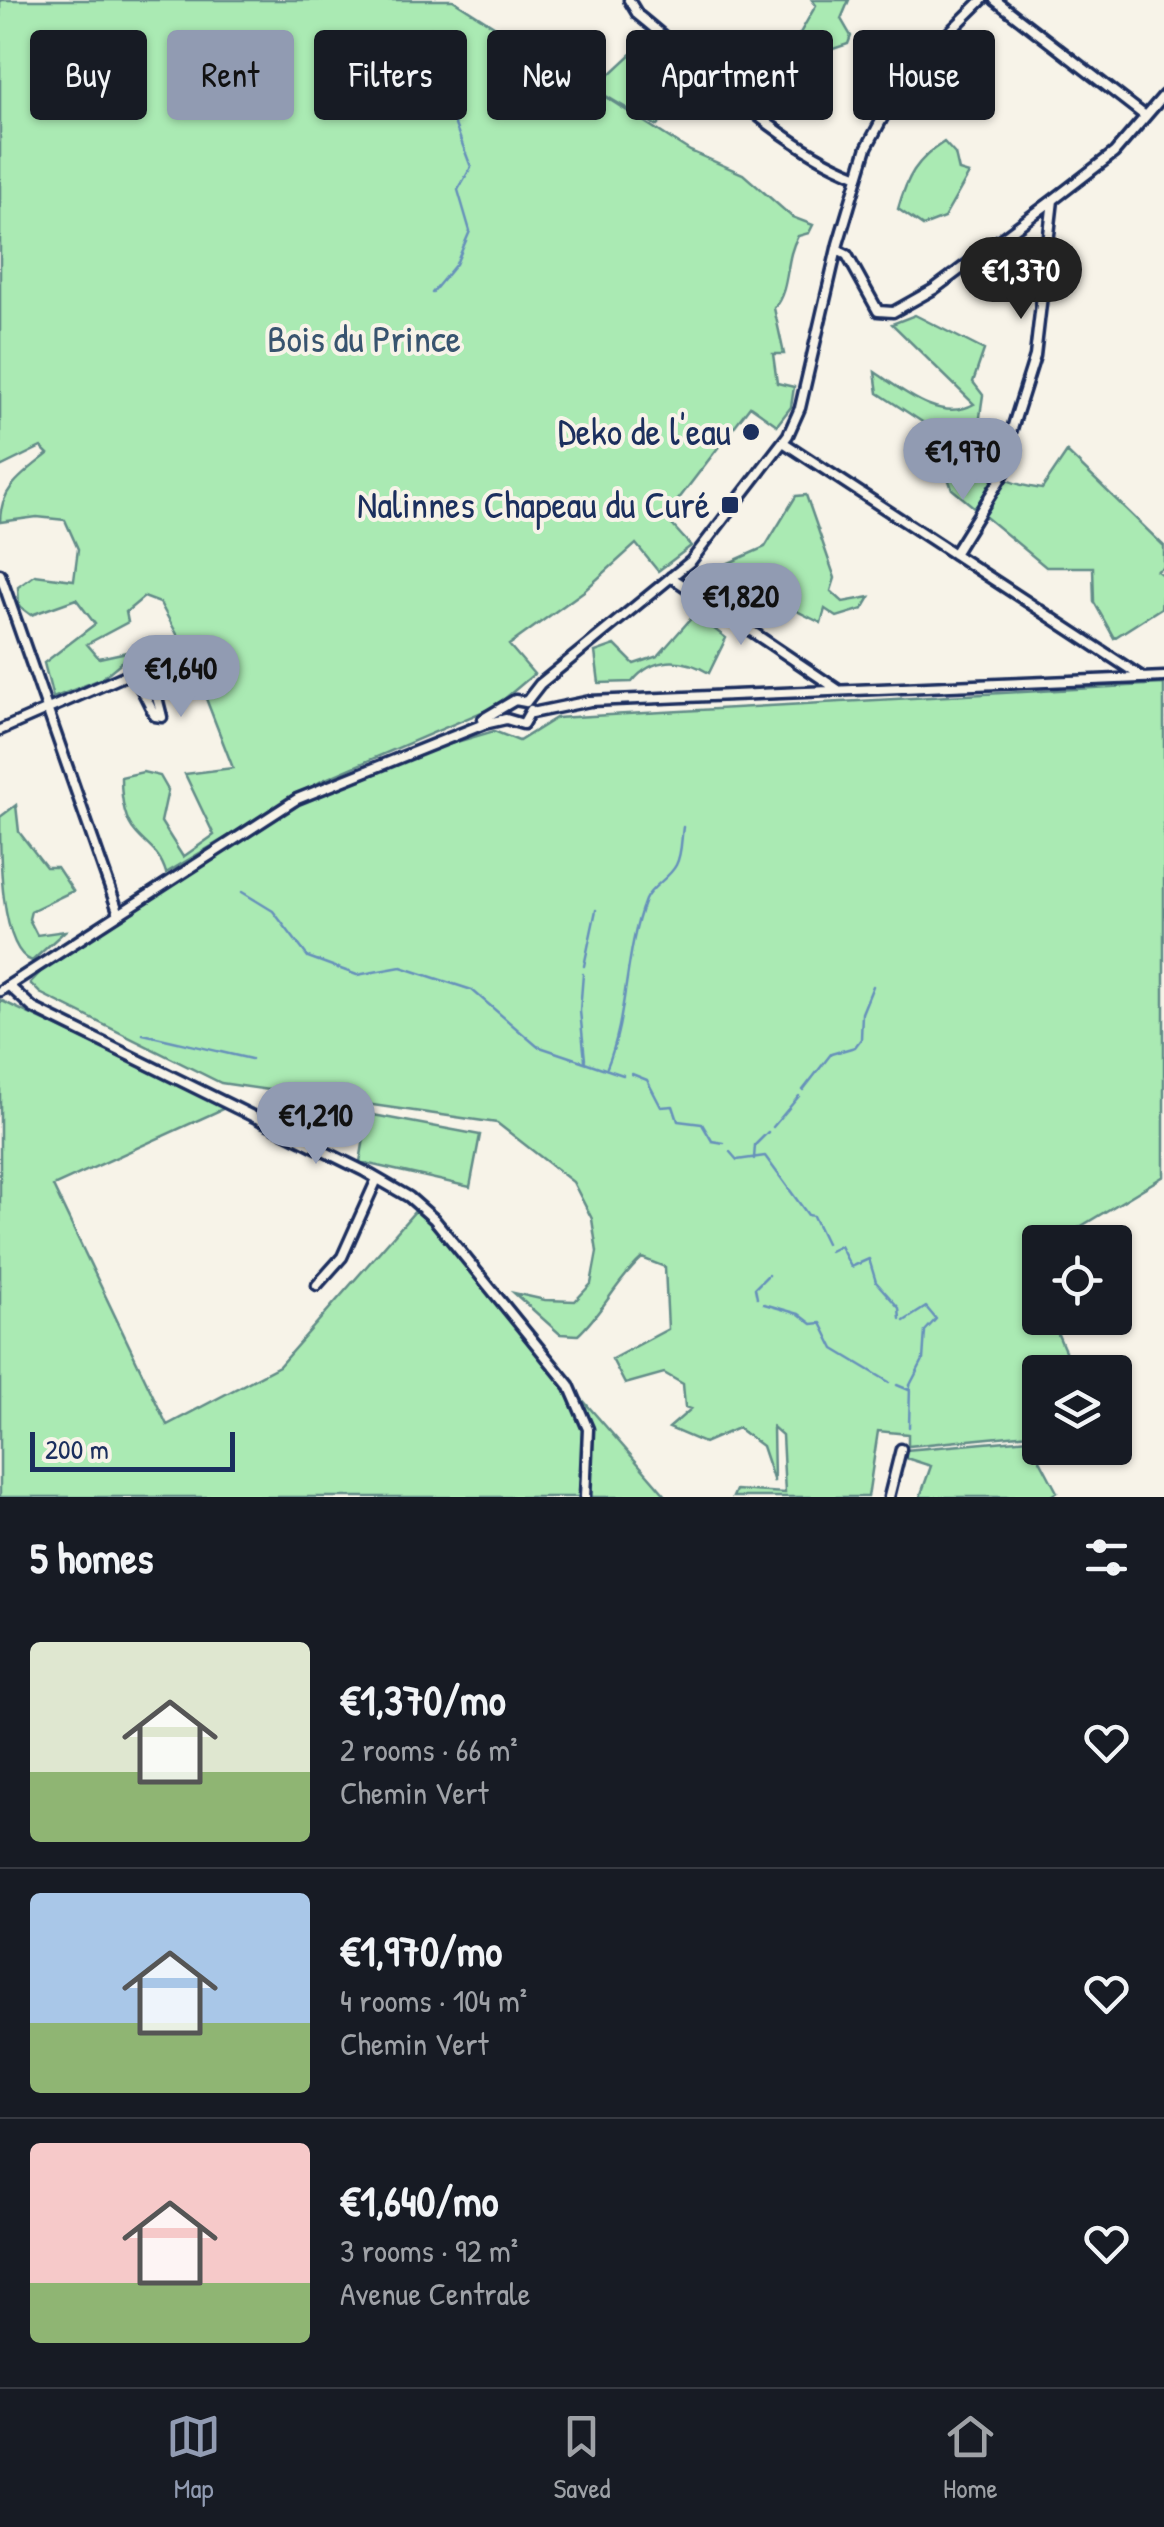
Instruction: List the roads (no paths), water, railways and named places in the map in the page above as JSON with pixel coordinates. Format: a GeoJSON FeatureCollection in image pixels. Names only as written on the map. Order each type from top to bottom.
{"type":"FeatureCollection","features":[{"type":"Feature","properties":{"kind":"street"},"geometry":{"type":"LineString","coordinates":[[629,0],[638,15],[788,136],[820,159],[856,175]]}},
{"type":"Feature","properties":{"kind":"street"},"geometry":{"type":"LineString","coordinates":[[526,702],[540,684],[696,556],[783,442],[800,408],[856,175],[902,80],[982,0]]}},
{"type":"Feature","properties":{"kind":"street"},"geometry":{"type":"LineString","coordinates":[[995,0],[1144,116]]}},
{"type":"Feature","properties":{"kind":"street"},"geometry":{"type":"LineString","coordinates":[[836,250],[848,255],[875,307],[888,314],[934,289],[1114,153],[1164,95]]}},
{"type":"Feature","properties":{"kind":"street"},"geometry":{"type":"LineString","coordinates":[[1006,448],[1032,369],[1054,200]]}},
{"type":"Feature","properties":{"kind":"street"},"geometry":{"type":"LineString","coordinates":[[783,442],[1142,677]]}},
{"type":"Feature","properties":{"kind":"street"},"geometry":{"type":"LineString","coordinates":[[954,554],[1004,473]]}},
{"type":"Feature","properties":{"kind":"street"},"geometry":{"type":"LineString","coordinates":[[0,574],[118,914]]}},
{"type":"Feature","properties":{"kind":"street"},"geometry":{"type":"LineString","coordinates":[[671,577],[838,690]]}},
{"type":"Feature","properties":{"kind":"street"},"geometry":{"type":"LineString","coordinates":[[0,730],[48,708],[133,672],[144,668],[150,674],[162,717],[155,716],[133,672]]}},
{"type":"Feature","properties":{"kind":"street"},"geometry":{"type":"LineString","coordinates":[[408,752],[484,724],[509,720],[523,724],[532,713],[578,702],[1164,677]]}},
{"type":"Feature","properties":{"kind":"street"},"geometry":{"type":"LineString","coordinates":[[526,702],[515,700],[507,709],[315,790],[273,813],[4,988],[33,1008],[377,1179],[434,1219],[569,1385],[588,1429],[585,1497]]}},
{"type":"Feature","properties":{"kind":"street"},"geometry":{"type":"LineString","coordinates":[[526,702],[532,713]]}},
{"type":"Feature","properties":{"kind":"street"},"geometry":{"type":"LineString","coordinates":[[507,709],[509,720]]}},
{"type":"Feature","properties":{"kind":"street"},"geometry":{"type":"LineString","coordinates":[[317,1285],[342,1257],[377,1179]]}},
{"type":"Feature","properties":{"kind":"street"},"geometry":{"type":"LineString","coordinates":[[889,1497],[901,1449]]}},
{"type":"Feature","properties":{"kind":"waterway"},"geometry":{"type":"LineString","coordinates":[[431,28],[429,41],[442,68],[449,109],[471,167],[458,190],[470,231],[456,264],[432,293]]}},
{"type":"Feature","properties":{"kind":"waterway"},"geometry":{"type":"LineString","coordinates":[[607,1067],[619,1027],[638,921],[648,895],[676,865],[683,827]]}},
{"type":"Feature","properties":{"kind":"waterway"},"geometry":{"type":"LineString","coordinates":[[242,892],[273,911],[308,957],[357,975],[401,967],[472,990],[537,1046],[623,1075]]}},
{"type":"Feature","properties":{"kind":"waterway"},"geometry":{"type":"LineString","coordinates":[[584,966],[596,910]]}},
{"type":"Feature","properties":{"kind":"waterway"},"geometry":{"type":"LineString","coordinates":[[583,974],[580,1011],[585,1060]]}},
{"type":"Feature","properties":{"kind":"waterway"},"geometry":{"type":"LineString","coordinates":[[803,1090],[831,1054],[855,1047],[861,1039],[862,1013],[873,986]]}},
{"type":"Feature","properties":{"kind":"waterway"},"geometry":{"type":"LineString","coordinates":[[143,1034],[251,1059]]}},
{"type":"Feature","properties":{"kind":"waterway"},"geometry":{"type":"LineString","coordinates":[[632,1074],[647,1080],[661,1107],[673,1106],[678,1121],[702,1124],[712,1141],[724,1143]]}},
{"type":"Feature","properties":{"kind":"waterway"},"geometry":{"type":"LineString","coordinates":[[773,1127],[799,1096]]}},
{"type":"Feature","properties":{"kind":"waterway"},"geometry":{"type":"LineString","coordinates":[[754,1159],[755,1145],[768,1132]]}},
{"type":"Feature","properties":{"kind":"waterway"},"geometry":{"type":"LineString","coordinates":[[730,1152],[737,1160],[765,1156],[808,1215],[813,1216],[826,1243]]}},
{"type":"Feature","properties":{"kind":"waterway"},"geometry":{"type":"LineString","coordinates":[[830,1251],[840,1246],[851,1267],[869,1259],[876,1282],[899,1308],[900,1319]]}},
{"type":"Feature","properties":{"kind":"waterway"},"geometry":{"type":"LineString","coordinates":[[757,1298],[755,1288],[768,1275]]}},
{"type":"Feature","properties":{"kind":"waterway"},"geometry":{"type":"LineString","coordinates":[[764,1304],[799,1314],[812,1324],[821,1323],[834,1349],[889,1382]]}},
{"type":"Feature","properties":{"kind":"waterway"},"geometry":{"type":"LineString","coordinates":[[904,1321],[926,1307],[936,1319],[925,1331],[923,1360],[910,1385],[909,1427]]}},
{"type":"Feature","properties":{"kind":"waterway"},"geometry":{"type":"LineString","coordinates":[[897,1385],[909,1390]]}},
{"type":"Feature","properties":{"kind":"place","name":"Deko de l'eau"},"geometry":{"type":"Point","coordinates":[751,432]}},
{"type":"Feature","properties":{"kind":"place","name":"Nalinnes Chapeau du Curé"},"geometry":{"type":"Point","coordinates":[730,505]}},
{"type":"Feature","properties":{"kind":"park label","name":"Bois du Prince"},"geometry":{"type":"Point","coordinates":[364,339]}}]}
